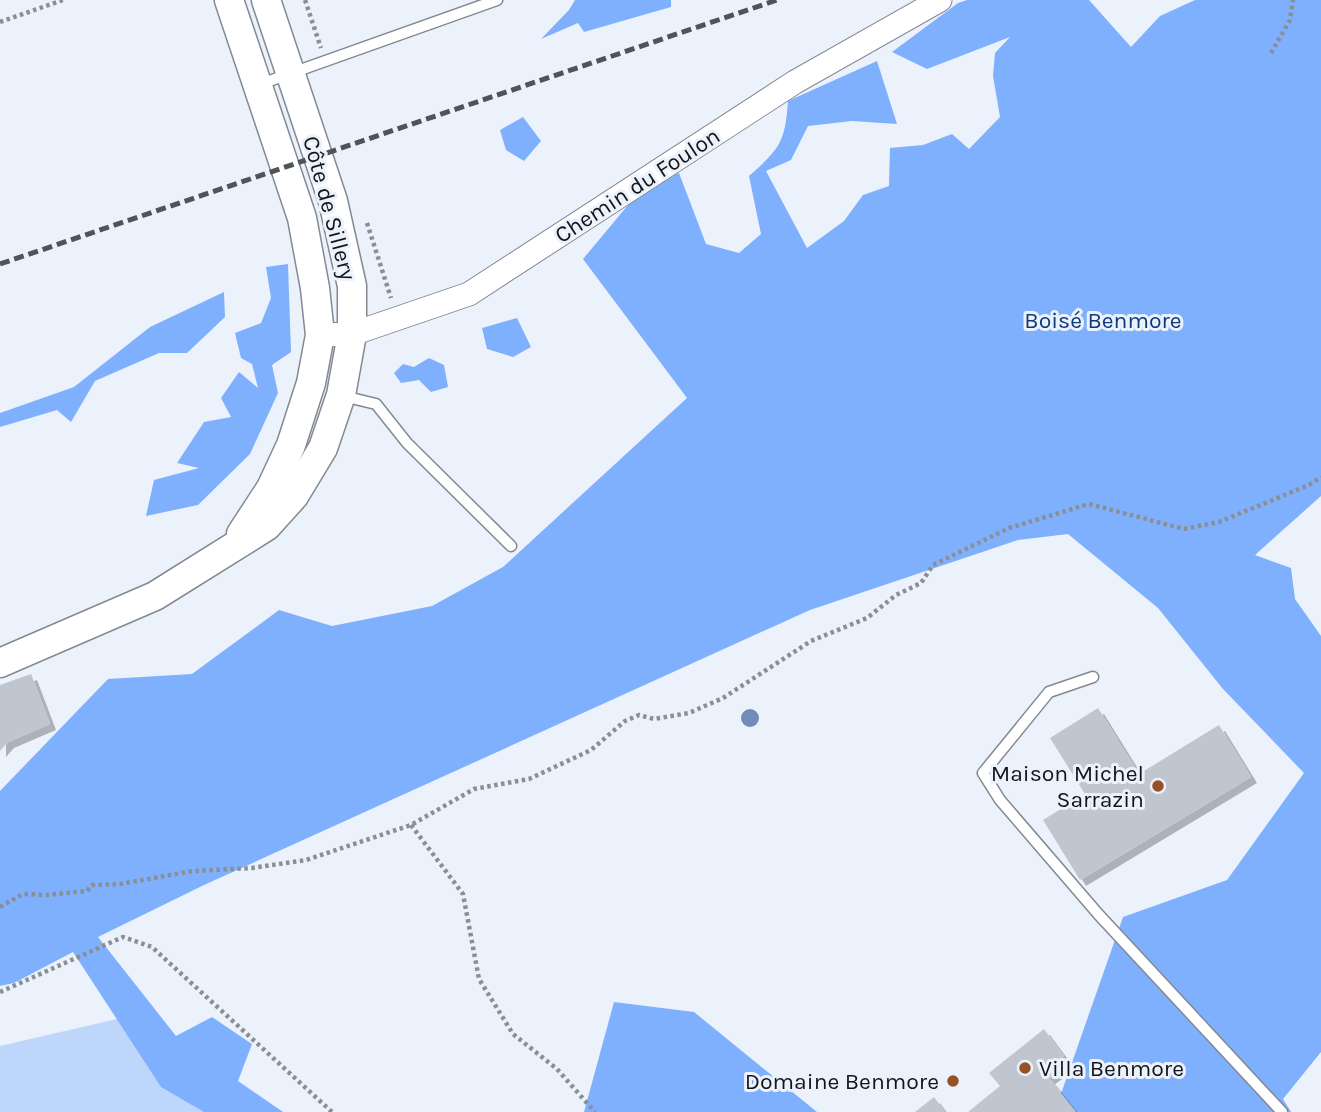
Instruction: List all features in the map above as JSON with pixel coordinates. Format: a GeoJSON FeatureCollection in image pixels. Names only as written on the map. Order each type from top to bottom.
{"type":"FeatureCollection","features":[{"type":"Feature","properties":{"kind":"street","name":"Côte de Sillery"},"geometry":{"type":"LineString","coordinates":[[229,0],[302,218],[315,288],[320,335],[311,383],[291,445],[271,488],[231,550]]}},
{"type":"Feature","properties":{"kind":"street","name":"Côte de Sillery"},"geometry":{"type":"LineString","coordinates":[[0,663],[155,596],[231,550],[267,526],[294,496],[323,448],[341,395],[352,334],[352,286],[344,243],[319,156],[266,0]]}},
{"type":"Feature","properties":{"kind":"street","name":"Chemin du Foulon"},"geometry":{"type":"LineString","coordinates":[[320,335],[352,334],[469,294],[795,82],[940,0]]}},
{"type":"Feature","properties":{"kind":"lane"},"geometry":{"type":"LineString","coordinates":[[258,85],[498,0]]}},
{"type":"Feature","properties":{"kind":"lane"},"geometry":{"type":"LineString","coordinates":[[341,395],[376,404],[407,443],[511,546]]}},
{"type":"Feature","properties":{"kind":"lane"},"geometry":{"type":"LineString","coordinates":[[1093,677],[1049,692],[983,773],[1000,800],[1099,915],[1282,1112]]}},
{"type":"Feature","properties":{"kind":"path"},"geometry":{"type":"LineString","coordinates":[[0,23],[63,0]]}},
{"type":"Feature","properties":{"kind":"path"},"geometry":{"type":"LineString","coordinates":[[1271,53],[1290,20],[1293,0]]}},
{"type":"Feature","properties":{"kind":"path"},"geometry":{"type":"LineString","coordinates":[[366,221],[398,319]]}},
{"type":"Feature","properties":{"kind":"path"},"geometry":{"type":"LineString","coordinates":[[0,906],[23,894],[87,891],[92,885],[120,884],[192,872],[252,868],[306,860],[411,825],[474,789],[529,779],[591,750],[625,721],[639,715],[654,719],[689,713],[723,698],[811,641],[867,618],[896,595],[921,583],[933,565],[1009,528],[1088,504],[1184,529],[1219,522],[1309,485],[1321,477]]}},
{"type":"Feature","properties":{"kind":"path"},"geometry":{"type":"LineString","coordinates":[[411,825],[463,894],[479,979],[513,1034],[557,1069],[595,1112]]}},
{"type":"Feature","properties":{"kind":"path"},"geometry":{"type":"LineString","coordinates":[[0,992],[123,937],[152,947],[332,1112]]}},
{"type":"Feature","properties":{"kind":"shaded area"},"geometry":{"type":"Polygon","coordinates":[[[130,1016],[216,1112],[0,1112],[0,1046],[130,1016]]]}},
{"type":"Feature","properties":{"kind":"green space"},"geometry":{"type":"Polygon","coordinates":[[[575,0],[671,0],[671,7],[584,32],[578,23],[541,39],[575,0]]]}},
{"type":"Feature","properties":{"kind":"green space","name":"Boisé Benmore"},"geometry":{"type":"Polygon","coordinates":[[[967,0],[1089,0],[1131,47],[1160,16],[1195,0],[1321,0],[1321,496],[1255,555],[1291,568],[1295,599],[1321,636],[1321,1052],[1283,1099],[1291,1112],[1043,1112],[1062,1091],[1123,917],[1227,880],[1304,773],[1223,689],[1158,608],[1068,534],[1018,540],[810,610],[204,885],[98,937],[176,1036],[212,1017],[252,1044],[238,1081],[283,1112],[204,1112],[161,1087],[73,952],[14,983],[0,986],[0,791],[108,679],[192,674],[279,610],[332,626],[432,606],[503,567],[687,398],[583,259],[644,186],[679,173],[706,244],[739,253],[761,234],[749,176],[779,144],[783,136],[788,101],[877,61],[897,124],[852,121],[808,126],[791,160],[766,171],[807,248],[844,221],[863,195],[889,186],[890,148],[923,145],[952,134],[969,149],[1000,117],[993,76],[995,53],[1010,37],[927,69],[892,52],[958,3],[967,0]]]}},
{"type":"Feature","properties":{"kind":"green space"},"geometry":{"type":"Polygon","coordinates":[[[523,117],[541,141],[524,161],[506,150],[500,130],[523,117]]]}},
{"type":"Feature","properties":{"kind":"green space"},"geometry":{"type":"Polygon","coordinates":[[[288,264],[291,352],[272,365],[278,393],[250,454],[198,505],[146,516],[154,480],[199,468],[177,463],[204,422],[231,417],[221,398],[239,372],[258,388],[252,364],[241,358],[235,333],[261,323],[271,298],[266,267],[288,264]]]}},
{"type":"Feature","properties":{"kind":"green space"},"geometry":{"type":"Polygon","coordinates":[[[224,292],[225,317],[187,353],[159,353],[95,381],[71,422],[57,410],[0,427],[0,413],[74,387],[150,327],[224,292]]]}},
{"type":"Feature","properties":{"kind":"green space"},"geometry":{"type":"Polygon","coordinates":[[[517,318],[531,347],[513,357],[487,349],[482,328],[517,318]]]}},
{"type":"Feature","properties":{"kind":"green space"},"geometry":{"type":"Polygon","coordinates":[[[429,358],[444,365],[448,387],[431,392],[419,380],[401,383],[394,373],[403,364],[414,367],[429,358]]]}},
{"type":"Feature","properties":{"kind":"green space"},"geometry":{"type":"Polygon","coordinates":[[[614,1002],[694,1012],[817,1112],[584,1112],[614,1002]]]}},
{"type":"Feature","properties":{"kind":"building"},"geometry":{"type":"Polygon","coordinates":[[[31,674],[50,724],[8,742],[0,751],[0,685],[31,674]]]}},
{"type":"Feature","properties":{"kind":"building","name":"Maison Michel Sarrazin"},"geometry":{"type":"Polygon","coordinates":[[[1098,708],[1139,774],[1219,725],[1251,777],[1080,880],[1043,820],[1085,794],[1050,738],[1098,708]]]}},
{"type":"Feature","properties":{"kind":"building","name":"Villa Benmore"},"geometry":{"type":"Polygon","coordinates":[[[1044,1029],[1064,1056],[1052,1065],[1058,1072],[1049,1078],[1076,1112],[968,1112],[1000,1086],[989,1073],[1044,1029]]]}},
{"type":"Feature","properties":{"kind":"building"},"geometry":{"type":"Polygon","coordinates":[[[934,1097],[945,1112],[915,1112],[934,1097]]]}},
{"type":"Feature","properties":{"kind":"railway"},"geometry":{"type":"LineString","coordinates":[[0,264],[777,0]]}},
{"type":"Feature","properties":{"kind":"place","name":"Maison Michel Sarrazin"},"geometry":{"type":"Point","coordinates":[1158,786]}},
{"type":"Feature","properties":{"kind":"place","name":"Villa Benmore"},"geometry":{"type":"Point","coordinates":[1025,1068]}},
{"type":"Feature","properties":{"kind":"place","name":"Domaine Benmore"},"geometry":{"type":"Point","coordinates":[953,1081]}}]}
